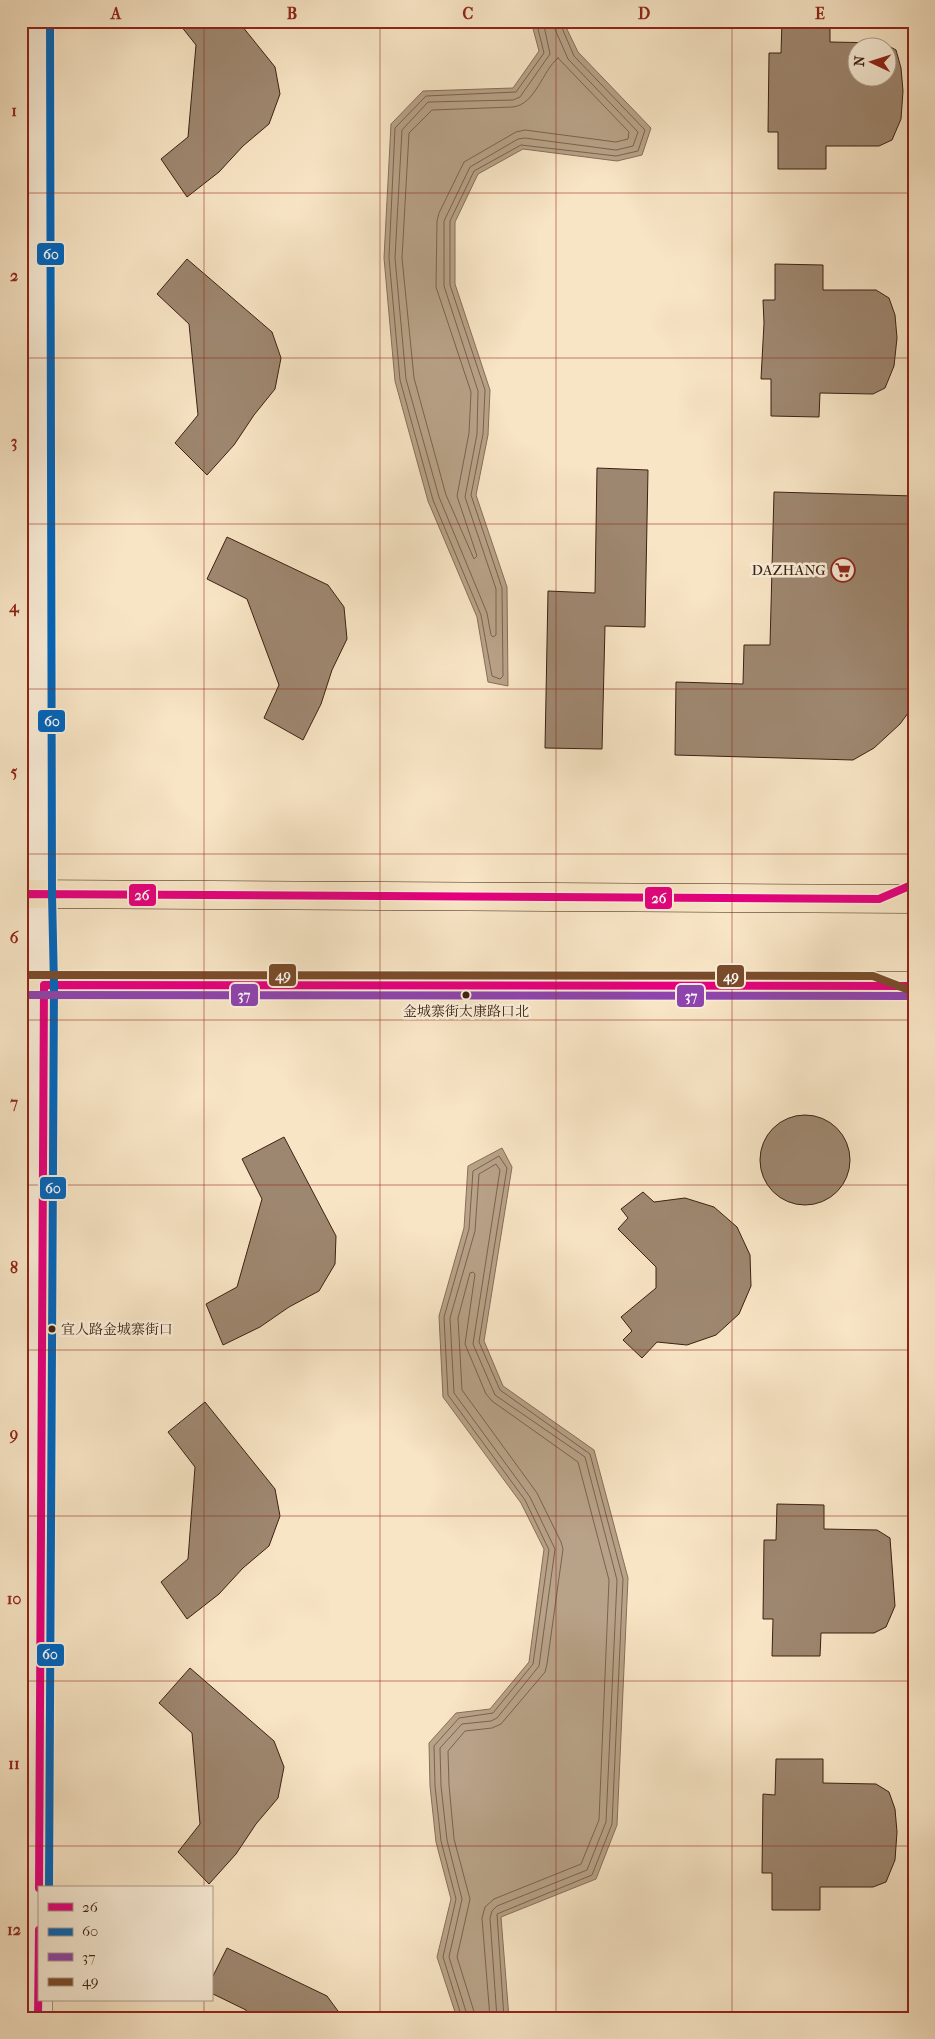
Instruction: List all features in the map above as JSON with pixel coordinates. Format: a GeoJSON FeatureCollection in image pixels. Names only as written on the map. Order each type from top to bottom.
{"type":"FeatureCollection","features":[{"type":"Feature","properties":{"kind":"main road"},"geometry":{"type":"LineString","coordinates":[[29,894],[879,899],[912,896]]}},
{"type":"Feature","properties":{"kind":"main road"},"geometry":{"type":"LineString","coordinates":[[29,985],[873,986],[912,989]]}},
{"type":"Feature","properties":{"kind":"street"},"geometry":{"type":"LineString","coordinates":[[29,894],[40,21]]}},
{"type":"Feature","properties":{"kind":"street"},"geometry":{"type":"LineString","coordinates":[[21,139],[39,1886]]}},
{"type":"Feature","properties":{"kind":"street"},"geometry":{"type":"LineString","coordinates":[[21,1483],[29,985]]}},
{"type":"Feature","properties":{"kind":"street"},"geometry":{"type":"LineString","coordinates":[[38,2002],[38,2018]]}},
{"type":"Feature","properties":{"kind":"water"},"geometry":{"type":"Polygon","coordinates":[[[531,21],[563,21],[578,52],[651,128],[642,155],[617,161],[523,149],[478,174],[455,222],[455,284],[490,390],[488,435],[476,495],[507,587],[508,686],[488,682],[477,617],[428,501],[395,381],[384,258],[391,124],[423,91],[513,88],[539,51],[531,21]]]}},
{"type":"Feature","properties":{"kind":"water"},"geometry":{"type":"Polygon","coordinates":[[[502,1148],[512,1167],[484,1341],[503,1386],[594,1450],[628,1578],[617,1825],[596,1879],[501,1917],[509,2018],[457,2018],[437,1957],[451,1899],[436,1842],[430,1786],[429,1743],[456,1713],[490,1709],[529,1662],[544,1549],[521,1503],[443,1397],[439,1316],[464,1228],[468,1166],[502,1148]]]}},
{"type":"Feature","properties":{"kind":"building"},"geometry":{"type":"Polygon","coordinates":[[[177,21],[238,21],[275,67],[280,94],[269,124],[243,146],[219,172],[187,197],[161,159],[188,137],[196,45],[177,21]]]}},
{"type":"Feature","properties":{"kind":"building"},"geometry":{"type":"Polygon","coordinates":[[[782,21],[830,21],[830,42],[848,42],[848,88],[898,88],[898,57],[903,91],[901,119],[892,140],[879,146],[826,146],[826,169],[778,169],[778,132],[768,132],[769,53],[781,53],[782,21]]]}},
{"type":"Feature","properties":{"kind":"building"},"geometry":{"type":"Polygon","coordinates":[[[187,259],[272,332],[281,358],[275,389],[254,415],[234,445],[207,475],[175,443],[198,415],[189,324],[157,294],[187,259]]]}},
{"type":"Feature","properties":{"kind":"building"},"geometry":{"type":"Polygon","coordinates":[[[775,264],[823,265],[823,290],[876,290],[889,298],[895,315],[897,338],[894,366],[885,388],[873,394],[820,393],[819,417],[771,416],[771,379],[761,379],[764,323],[763,300],[775,300],[775,264]]]}},
{"type":"Feature","properties":{"kind":"building"},"geometry":{"type":"Polygon","coordinates":[[[597,468],[648,470],[645,627],[605,626],[602,749],[545,748],[548,591],[595,593],[597,468]]]}},
{"type":"Feature","properties":{"kind":"building","name":"DAZHANG"},"geometry":{"type":"Polygon","coordinates":[[[774,492],[914,496],[914,705],[900,724],[874,748],[853,760],[675,755],[676,682],[743,684],[744,645],[770,645],[774,492]]]}},
{"type":"Feature","properties":{"kind":"building"},"geometry":{"type":"Polygon","coordinates":[[[227,537],[328,585],[344,607],[347,639],[332,670],[321,704],[303,740],[264,718],[279,685],[247,599],[207,579],[227,537]]]}},
{"type":"Feature","properties":{"kind":"building"},"geometry":{"type":"Polygon","coordinates":[[[805,1115],[822,1119],[837,1128],[846,1143],[850,1160],[846,1177],[837,1192],[822,1201],[805,1205],[788,1201],[773,1192],[764,1177],[760,1160],[764,1143],[773,1128],[788,1119],[805,1115]]]}},
{"type":"Feature","properties":{"kind":"building"},"geometry":{"type":"Polygon","coordinates":[[[284,1137],[336,1236],[335,1264],[319,1291],[289,1307],[260,1327],[223,1345],[206,1304],[237,1287],[262,1199],[242,1159],[284,1137]]]}},
{"type":"Feature","properties":{"kind":"building"},"geometry":{"type":"Polygon","coordinates":[[[643,1192],[654,1202],[685,1198],[714,1207],[737,1227],[750,1255],[751,1286],[739,1314],[716,1335],[687,1345],[657,1342],[642,1358],[623,1340],[632,1331],[621,1317],[656,1288],[656,1267],[618,1229],[628,1218],[621,1209],[643,1192]]]}},
{"type":"Feature","properties":{"kind":"building"},"geometry":{"type":"Polygon","coordinates":[[[205,1402],[275,1489],[280,1516],[269,1546],[243,1568],[219,1594],[187,1619],[161,1582],[188,1559],[195,1467],[168,1432],[205,1402]]]}},
{"type":"Feature","properties":{"kind":"building"},"geometry":{"type":"Polygon","coordinates":[[[777,1504],[824,1505],[824,1529],[877,1530],[890,1538],[895,1606],[886,1627],[874,1633],[821,1633],[820,1656],[772,1656],[773,1619],[763,1619],[764,1540],[776,1540],[777,1504]]]}},
{"type":"Feature","properties":{"kind":"building"},"geometry":{"type":"Polygon","coordinates":[[[190,1668],[274,1741],[284,1767],[278,1798],[256,1824],[236,1854],[209,1884],[178,1852],[200,1824],[192,1733],[159,1703],[190,1668]]]}},
{"type":"Feature","properties":{"kind":"building"},"geometry":{"type":"Polygon","coordinates":[[[776,1759],[823,1759],[823,1783],[876,1784],[889,1792],[895,1809],[897,1832],[895,1860],[886,1882],[873,1887],[820,1887],[820,1910],[772,1910],[772,1873],[762,1873],[763,1794],[775,1795],[776,1759]]]}},
{"type":"Feature","properties":{"kind":"building"},"geometry":{"type":"Polygon","coordinates":[[[227,1948],[327,1996],[343,2018],[249,2018],[246,2010],[212,1993],[212,1978],[227,1948]]]}},
{"type":"Feature","properties":{"kind":"transit line","name":"60"},"geometry":{"type":"LineString","coordinates":[[49,1886],[54,985],[52,895],[50,21]]}},
{"type":"Feature","properties":{"kind":"transit line","name":"26"},"geometry":{"type":"LineString","coordinates":[[23,1033],[23,894],[879,899],[914,884]]}},
{"type":"Feature","properties":{"kind":"transit line","name":"49"},"geometry":{"type":"LineString","coordinates":[[21,975],[873,976],[914,992]]}},
{"type":"Feature","properties":{"kind":"transit line","name":"26"},"geometry":{"type":"LineString","coordinates":[[39,1886],[44,985],[914,986]]}},
{"type":"Feature","properties":{"kind":"transit line","name":"37"},"geometry":{"type":"LineString","coordinates":[[21,995],[914,996]]}},
{"type":"Feature","properties":{"kind":"transit line","name":"26"},"geometry":{"type":"LineString","coordinates":[[38,2002],[38,2018]]}},
{"type":"Feature","properties":{"kind":"place","name":"DAZHANG"},"geometry":{"type":"Point","coordinates":[843,570]}},
{"type":"Feature","properties":{"kind":"place","name":"金城寨街太康路口北"},"geometry":{"type":"Point","coordinates":[466,995]}},
{"type":"Feature","properties":{"kind":"place","name":"宜人路金城寨街口"},"geometry":{"type":"Point","coordinates":[52,1329]}}]}
